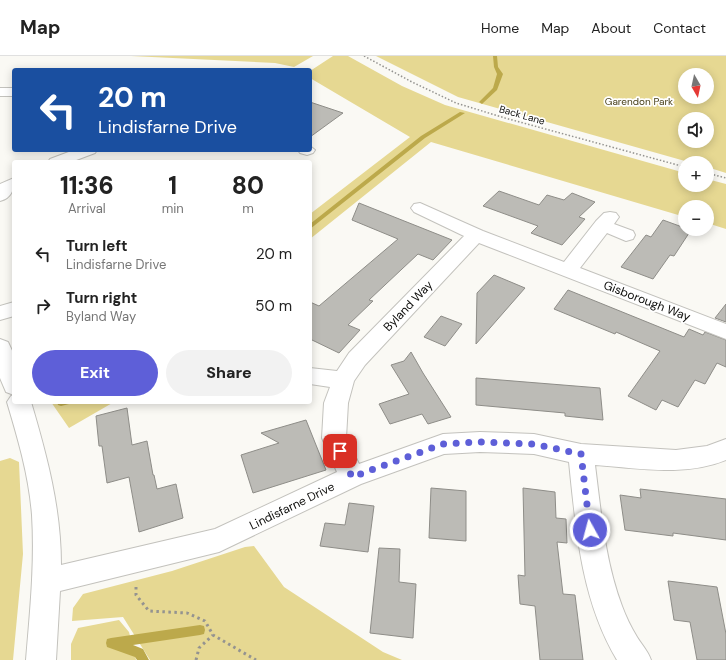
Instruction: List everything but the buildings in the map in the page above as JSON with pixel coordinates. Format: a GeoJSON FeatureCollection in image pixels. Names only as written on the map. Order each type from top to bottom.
{"type":"FeatureCollection","features":[{"type":"Feature","properties":{"kind":"street"},"geometry":{"type":"LineString","coordinates":[[0,92],[12,92]]}},
{"type":"Feature","properties":{"kind":"street"},"geometry":{"type":"LineString","coordinates":[[62,160],[84,152]]}},
{"type":"Feature","properties":{"kind":"street","name":"Gisborough Way"},"geometry":{"type":"LineString","coordinates":[[420,208],[476,235],[726,332]]}},
{"type":"Feature","properties":{"kind":"street"},"geometry":{"type":"LineString","coordinates":[[568,270],[606,221],[626,235]]}},
{"type":"Feature","properties":{"kind":"street","name":"Byland Way"},"geometry":{"type":"LineString","coordinates":[[352,477],[334,438],[336,403],[343,380],[357,360],[476,235]]}},
{"type":"Feature","properties":{"kind":"street"},"geometry":{"type":"LineString","coordinates":[[0,313],[12,310]]}},
{"type":"Feature","properties":{"kind":"street"},"geometry":{"type":"LineString","coordinates":[[0,347],[12,380]]}},
{"type":"Feature","properties":{"kind":"street"},"geometry":{"type":"LineString","coordinates":[[312,376],[343,380]]}},
{"type":"Feature","properties":{"kind":"street"},"geometry":{"type":"LineString","coordinates":[[20,404],[31,442],[41,489],[46,529],[47,582],[41,660]]}},
{"type":"Feature","properties":{"kind":"street","name":"Lindisfarne Drive"},"geometry":{"type":"LineString","coordinates":[[47,582],[219,540],[352,477],[443,444],[480,442],[534,444],[581,454],[676,460],[709,456],[726,449]]}},
{"type":"Feature","properties":{"kind":"street"},"geometry":{"type":"LineString","coordinates":[[581,454],[594,561],[607,606],[627,652],[636,660]]}},
{"type":"Feature","properties":{"kind":"path","name":"Back Lane"},"geometry":{"type":"LineString","coordinates":[[364,56],[412,82],[456,103],[512,120],[678,165]]}},
{"type":"Feature","properties":{"kind":"path"},"geometry":{"type":"LineString","coordinates":[[714,175],[726,178]]}},
{"type":"Feature","properties":{"kind":"path"},"geometry":{"type":"LineString","coordinates":[[135,560],[136,595],[149,611],[187,613],[205,621],[213,635],[256,660]]}},
{"type":"Feature","properties":{"kind":"path"},"geometry":{"type":"LineString","coordinates":[[196,660],[199,648],[213,635]]}},
{"type":"Feature","properties":{"kind":"green space"},"geometry":{"type":"Polygon","coordinates":[[[131,56],[313,56],[294,67],[275,63],[131,56]]]}},
{"type":"Feature","properties":{"kind":"green space"},"geometry":{"type":"Polygon","coordinates":[[[333,56],[348,56],[402,86],[445,105],[678,171],[678,192],[714,192],[714,181],[726,184],[726,229],[714,225],[714,200],[678,200],[678,215],[431,142],[312,237],[312,212],[410,137],[312,79],[312,70],[333,56]]]}},
{"type":"Feature","properties":{"kind":"green space","name":"Garendon Park"},"geometry":{"type":"Polygon","coordinates":[[[376,56],[726,56],[726,173],[714,169],[714,156],[678,156],[678,159],[458,97],[376,56]]]}},
{"type":"Feature","properties":{"kind":"green space"},"geometry":{"type":"Polygon","coordinates":[[[52,404],[111,404],[69,428],[52,404]]]}},
{"type":"Feature","properties":{"kind":"green space"},"geometry":{"type":"Polygon","coordinates":[[[10,458],[19,462],[23,554],[13,660],[0,660],[0,461],[10,458]]]}},
{"type":"Feature","properties":{"kind":"green space"},"geometry":{"type":"Polygon","coordinates":[[[254,546],[284,587],[383,652],[402,660],[150,660],[123,617],[72,621],[73,608],[83,594],[172,571],[245,547],[254,546]]]}},
{"type":"Feature","properties":{"kind":"green space"},"geometry":{"type":"Polygon","coordinates":[[[119,620],[129,632],[136,660],[71,660],[71,644],[78,628],[119,620]]]}},
{"type":"Feature","properties":{"kind":"waterway"},"geometry":{"type":"LineString","coordinates":[[482,102],[495,89],[500,74],[496,67],[495,56]]}},
{"type":"Feature","properties":{"kind":"waterway"},"geometry":{"type":"LineString","coordinates":[[312,225],[423,137],[462,113]]}},
{"type":"Feature","properties":{"kind":"waterway"},"geometry":{"type":"LineString","coordinates":[[111,643],[200,630]]}},
{"type":"Feature","properties":{"kind":"waterway"},"geometry":{"type":"LineString","coordinates":[[114,644],[139,653],[143,660]]}},
{"type":"Feature","properties":{"kind":"route"},"geometry":{"type":"LineString","coordinates":[[340,451],[352,477],[443,444],[480,442],[534,444],[581,454],[590,530]]}}]}
